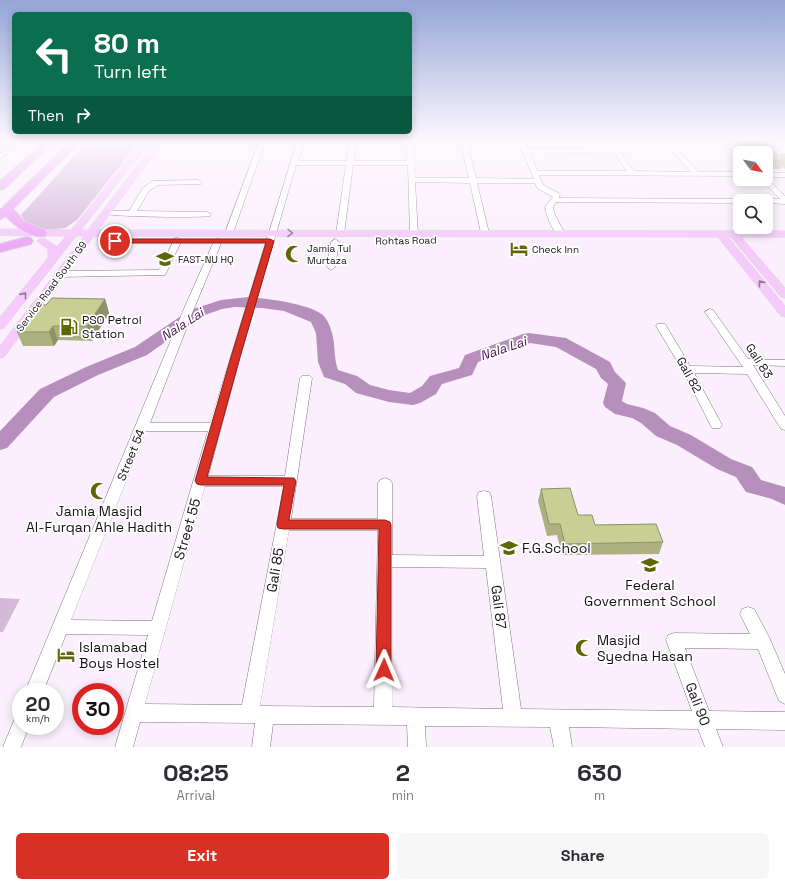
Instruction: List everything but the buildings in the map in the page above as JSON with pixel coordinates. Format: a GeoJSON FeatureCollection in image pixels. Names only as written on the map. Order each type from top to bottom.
{"type":"FeatureCollection","features":[{"type":"Feature","properties":{"kind":"highway"},"geometry":{"type":"LineString","coordinates":[[0,187],[11,177]]}},
{"type":"Feature","properties":{"kind":"highway"},"geometry":{"type":"LineString","coordinates":[[40,177],[4,213],[13,218],[23,227],[42,237]]}},
{"type":"Feature","properties":{"kind":"highway"},"geometry":{"type":"LineString","coordinates":[[0,248],[27,241]]}},
{"type":"Feature","properties":{"kind":"main road","name":"Service Road South G9"},"geometry":{"type":"LineString","coordinates":[[0,325],[118,177]]}},
{"type":"Feature","properties":{"kind":"main road","name":"Service Road South G9"},"geometry":{"type":"LineString","coordinates":[[0,354],[133,177]]}},
{"type":"Feature","properties":{"kind":"main road"},"geometry":{"type":"LineString","coordinates":[[0,232],[42,237],[53,248],[53,259]]}},
{"type":"Feature","properties":{"kind":"main road","name":"Rohtas Road"},"geometry":{"type":"LineString","coordinates":[[177,238],[228,233],[271,237],[441,240],[730,237],[785,234]]}},
{"type":"Feature","properties":{"kind":"main road","name":"Rohtas Road"},"geometry":{"type":"LineString","coordinates":[[337,238],[414,234],[485,233],[730,237],[785,240]]}},
{"type":"Feature","properties":{"kind":"main road","name":"Rohtas Road"},"geometry":{"type":"LineString","coordinates":[[0,241],[27,241],[42,237],[177,238],[218,241],[271,237]]}},
{"type":"Feature","properties":{"kind":"main road"},"geometry":{"type":"LineString","coordinates":[[730,237],[785,295]]}},
{"type":"Feature","properties":{"kind":"main road"},"geometry":{"type":"LineString","coordinates":[[730,237],[785,314]]}},
{"type":"Feature","properties":{"kind":"street"},"geometry":{"type":"LineString","coordinates":[[228,233],[249,177]]}},
{"type":"Feature","properties":{"kind":"street","name":"Street 55"},"geometry":{"type":"LineString","coordinates":[[124,747],[201,481],[235,357],[290,177]]}},
{"type":"Feature","properties":{"kind":"street"},"geometry":{"type":"LineString","coordinates":[[331,267],[347,177]]}},
{"type":"Feature","properties":{"kind":"street"},"geometry":{"type":"LineString","coordinates":[[412,177],[414,234]]}},
{"type":"Feature","properties":{"kind":"street"},"geometry":{"type":"LineString","coordinates":[[472,177],[485,233]]}},
{"type":"Feature","properties":{"kind":"street"},"geometry":{"type":"LineString","coordinates":[[536,177],[540,186],[557,196],[556,200],[550,207],[550,213],[561,234]]}},
{"type":"Feature","properties":{"kind":"street"},"geometry":{"type":"LineString","coordinates":[[412,180],[538,181]]}},
{"type":"Feature","properties":{"kind":"street"},"geometry":{"type":"LineString","coordinates":[[131,214],[146,190],[156,183],[198,182]]}},
{"type":"Feature","properties":{"kind":"street"},"geometry":{"type":"LineString","coordinates":[[771,186],[785,201]]}},
{"type":"Feature","properties":{"kind":"street"},"geometry":{"type":"LineString","coordinates":[[556,200],[733,201]]}},
{"type":"Feature","properties":{"kind":"street"},"geometry":{"type":"LineString","coordinates":[[773,202],[785,201]]}},
{"type":"Feature","properties":{"kind":"street"},"geometry":{"type":"LineString","coordinates":[[106,213],[207,214]]}},
{"type":"Feature","properties":{"kind":"street"},"geometry":{"type":"LineString","coordinates":[[59,274],[162,273],[177,238]]}},
{"type":"Feature","properties":{"kind":"street","name":"Street 54"},"geometry":{"type":"LineString","coordinates":[[38,683],[188,311],[218,241]]}},
{"type":"Feature","properties":{"kind":"street","name":"Gali 83"},"geometry":{"type":"LineString","coordinates":[[710,312],[747,366],[785,426]]}},
{"type":"Feature","properties":{"kind":"street","name":"Gali 82"},"geometry":{"type":"LineString","coordinates":[[661,326],[687,370],[716,425]]}},
{"type":"Feature","properties":{"kind":"street"},"geometry":{"type":"LineString","coordinates":[[687,370],[785,363]]}},
{"type":"Feature","properties":{"kind":"street","name":"Gali 85"},"geometry":{"type":"LineString","coordinates":[[261,747],[257,715],[283,524],[306,378]]}},
{"type":"Feature","properties":{"kind":"street"},"geometry":{"type":"LineString","coordinates":[[142,427],[216,428]]}},
{"type":"Feature","properties":{"kind":"street"},"geometry":{"type":"LineString","coordinates":[[201,481],[290,481]]}},
{"type":"Feature","properties":{"kind":"street"},"geometry":{"type":"LineString","coordinates":[[383,716],[385,483]]}},
{"type":"Feature","properties":{"kind":"street","name":"Gali 87"},"geometry":{"type":"LineString","coordinates":[[484,496],[513,718]]}},
{"type":"Feature","properties":{"kind":"street"},"geometry":{"type":"LineString","coordinates":[[283,524],[385,525]]}},
{"type":"Feature","properties":{"kind":"street"},"geometry":{"type":"LineString","coordinates":[[385,561],[493,562]]}},
{"type":"Feature","properties":{"kind":"street"},"geometry":{"type":"LineString","coordinates":[[748,614],[763,642],[785,695]]}},
{"type":"Feature","properties":{"kind":"street"},"geometry":{"type":"LineString","coordinates":[[60,627],[158,628]]}},
{"type":"Feature","properties":{"kind":"street","name":"Gali 90"},"geometry":{"type":"LineString","coordinates":[[714,747],[705,720],[674,643],[676,639],[763,642]]}},
{"type":"Feature","properties":{"kind":"street"},"geometry":{"type":"LineString","coordinates":[[134,713],[785,722]]}},
{"type":"Feature","properties":{"kind":"street"},"geometry":{"type":"LineString","coordinates":[[416,717],[417,747]]}},
{"type":"Feature","properties":{"kind":"street"},"geometry":{"type":"LineString","coordinates":[[558,718],[563,747]]}},
{"type":"Feature","properties":{"kind":"street"},"geometry":{"type":"LineString","coordinates":[[12,747],[17,735]]}},
{"type":"Feature","properties":{"kind":"shaded area"},"geometry":{"type":"Polygon","coordinates":[[[55,177],[111,177],[77,220],[65,228],[45,230],[26,222],[21,215],[55,177]]]}},
{"type":"Feature","properties":{"kind":"shaded area"},"geometry":{"type":"Polygon","coordinates":[[[0,598],[20,599],[3,632],[0,632],[0,598]]]}},
{"type":"Feature","properties":{"kind":"waterway","name":"Nala Lai"},"geometry":{"type":"LineString","coordinates":[[0,443],[47,393],[92,371],[141,351],[196,313],[221,304],[248,302],[289,308],[310,315],[318,320],[324,333],[326,360],[330,373],[351,380],[363,389],[389,396],[413,399],[429,390],[436,380],[466,371],[471,359],[529,338],[560,342],[604,366],[607,374],[617,383],[612,403],[622,410],[636,412],[648,418],[663,431],[684,440],[724,464],[744,472],[754,486],[779,493],[785,497]]}},
{"type":"Feature","properties":{"kind":"place","name":"Check Inn"},"geometry":{"type":"Point","coordinates":[519,249]}},
{"type":"Feature","properties":{"kind":"place","name":"Jamia Tul Murtaza"},"geometry":{"type":"Point","coordinates":[294,254]}},
{"type":"Feature","properties":{"kind":"place","name":"FAST-NU HQ"},"geometry":{"type":"Point","coordinates":[165,259]}},
{"type":"Feature","properties":{"kind":"place","name":"PSO Petrol Station"},"geometry":{"type":"Point","coordinates":[69,327]}},
{"type":"Feature","properties":{"kind":"place","name":"Jamia Masjid Al-Furqan Ahle Hadith"},"geometry":{"type":"Point","coordinates":[99,491]}},
{"type":"Feature","properties":{"kind":"place","name":"F.G.School"},"geometry":{"type":"Point","coordinates":[509,548]}},
{"type":"Feature","properties":{"kind":"place","name":"Federal Government School"},"geometry":{"type":"Point","coordinates":[650,565]}},
{"type":"Feature","properties":{"kind":"place","name":"Masjid Syedna Hasan"},"geometry":{"type":"Point","coordinates":[584,648]}},
{"type":"Feature","properties":{"kind":"place","name":"Islamabad Boys Hostel"},"geometry":{"type":"Point","coordinates":[66,655]}},
{"type":"Feature","properties":{"kind":"route"},"geometry":{"type":"LineString","coordinates":[[115,241],[270,241],[235,357],[201,481],[290,481],[283,524],[385,525],[384,670]]}}]}
